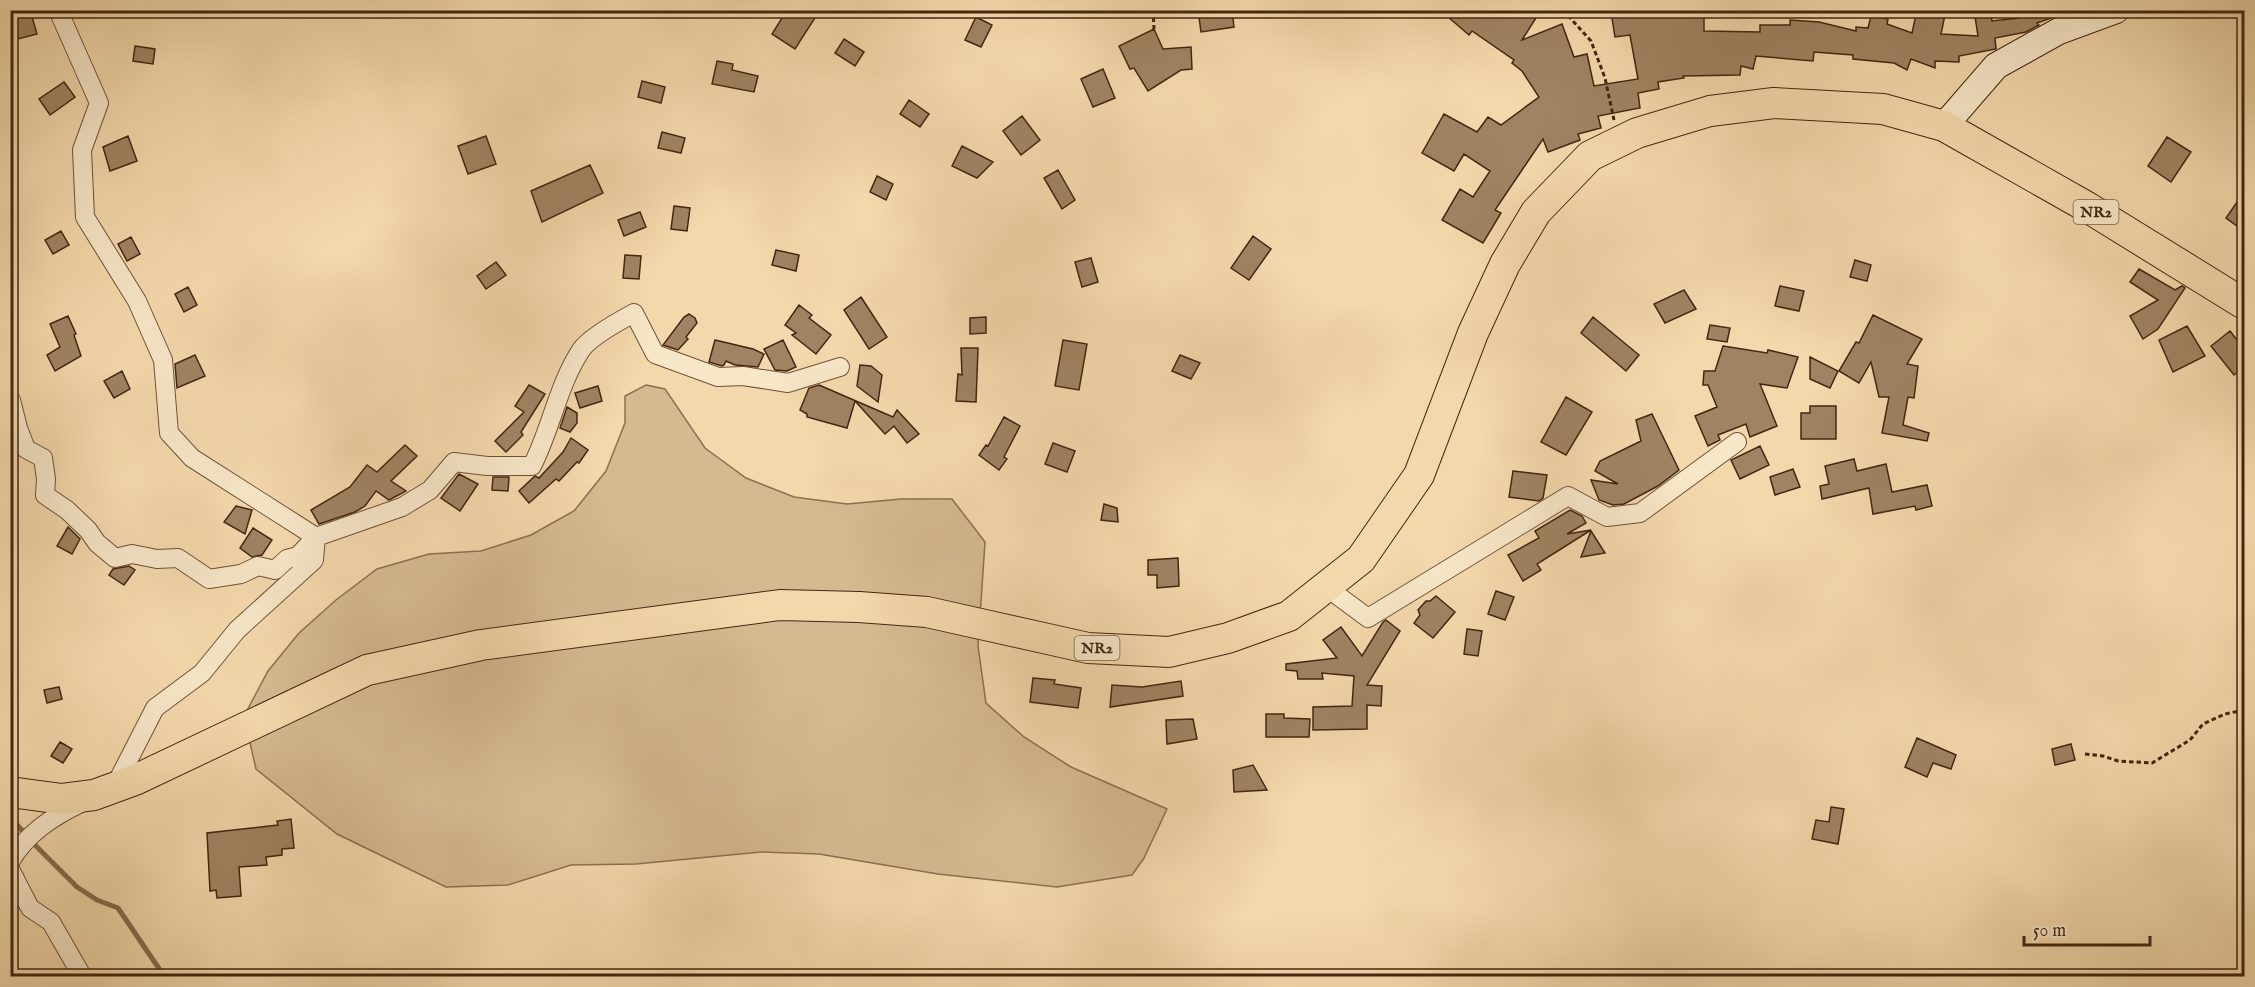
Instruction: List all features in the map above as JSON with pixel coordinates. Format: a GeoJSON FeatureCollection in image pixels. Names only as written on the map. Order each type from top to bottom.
{"type":"FeatureCollection","features":[{"type":"Feature","properties":{"kind":"highway","name":"NR2"},"geometry":{"type":"LineString","coordinates":[[10,792],[62,799],[94,795],[135,780],[367,670],[481,645],[780,605],[927,612],[1088,648],[1169,652],[1228,638],[1289,616],[1361,560],[1419,475],[1473,333],[1505,264],[1536,212],[1590,156],[1637,133],[1710,111],[1774,103],[1883,109],[1944,126],[2087,207],[2244,304]]}},
{"type":"Feature","properties":{"kind":"main road"},"geometry":{"type":"LineString","coordinates":[[1944,126],[1996,66],[2089,16],[2116,10]]}},
{"type":"Feature","properties":{"kind":"street"},"geometry":{"type":"LineString","coordinates":[[58,10],[99,103],[82,150],[86,217],[137,301],[163,360],[169,433],[192,458],[316,537]]}},
{"type":"Feature","properties":{"kind":"street"},"geometry":{"type":"LineString","coordinates":[[11,400],[26,448],[43,458],[46,479],[45,495],[67,510],[88,530],[97,543],[115,558],[132,554],[157,559],[178,558],[209,579],[241,574],[258,566],[275,570],[287,559],[298,556],[316,537],[402,507],[430,490],[454,462],[487,466],[532,466],[544,442],[565,383],[582,348],[634,313],[655,354],[718,377],[742,376],[788,383],[840,367]]}},
{"type":"Feature","properties":{"kind":"street"},"geometry":{"type":"LineString","coordinates":[[1326,587],[1368,618],[1568,496],[1607,517],[1640,513],[1737,442]]}},
{"type":"Feature","properties":{"kind":"street"},"geometry":{"type":"LineString","coordinates":[[10,862],[28,837],[39,828],[63,812],[114,788],[155,708],[202,673],[237,630],[314,560],[316,537]]}},
{"type":"Feature","properties":{"kind":"street"},"geometry":{"type":"LineString","coordinates":[[10,869],[30,908],[51,922],[82,976]]}},
{"type":"Feature","properties":{"kind":"path"},"geometry":{"type":"LineString","coordinates":[[1153,10],[1154,29]]}},
{"type":"Feature","properties":{"kind":"path"},"geometry":{"type":"LineString","coordinates":[[1563,10],[1591,41],[1605,78],[1618,142]]}},
{"type":"Feature","properties":{"kind":"path"},"geometry":{"type":"LineString","coordinates":[[2085,754],[2118,761],[2152,763],[2190,740],[2203,724],[2225,714],[2244,710]]}},
{"type":"Feature","properties":{"kind":"shaded area"},"geometry":{"type":"Polygon","coordinates":[[[646,385],[665,389],[705,448],[746,478],[794,497],[847,504],[901,499],[952,499],[985,542],[978,646],[986,703],[1024,737],[1071,767],[1167,809],[1144,858],[1132,875],[1057,887],[938,874],[819,854],[761,852],[636,864],[571,865],[508,885],[446,887],[337,834],[256,769],[244,716],[268,671],[299,633],[336,600],[377,569],[429,554],[481,551],[531,535],[574,511],[606,471],[625,423],[625,396],[646,385]]]}},
{"type":"Feature","properties":{"kind":"building"},"geometry":{"type":"Polygon","coordinates":[[[10,10],[30,10],[37,34],[10,41],[10,10]]]}},
{"type":"Feature","properties":{"kind":"building"},"geometry":{"type":"Polygon","coordinates":[[[787,10],[820,10],[795,49],[772,34],[787,10]]]}},
{"type":"Feature","properties":{"kind":"building"},"geometry":{"type":"Polygon","coordinates":[[[1198,10],[1232,10],[1234,27],[1201,32],[1198,10]]]}},
{"type":"Feature","properties":{"kind":"building"},"geometry":{"type":"Polygon","coordinates":[[[1440,10],[1541,10],[1522,40],[1562,24],[1574,57],[1587,54],[1594,86],[1638,79],[1630,35],[1615,37],[1611,12],[1704,10],[1704,31],[1760,32],[1760,25],[1790,25],[1790,20],[1819,22],[1856,31],[1856,27],[1868,28],[1871,16],[1888,19],[1887,24],[1912,33],[1917,10],[1946,10],[1941,34],[1978,36],[1974,10],[1990,10],[1992,21],[2019,18],[2018,14],[2044,10],[2062,10],[2062,14],[2037,23],[2039,25],[2026,32],[1995,38],[1996,49],[1959,56],[1959,62],[1935,61],[1935,68],[1911,59],[1907,70],[1894,63],[1853,59],[1853,55],[1814,52],[1813,61],[1756,56],[1753,69],[1741,66],[1740,75],[1683,76],[1684,78],[1658,82],[1659,89],[1638,93],[1640,108],[1598,116],[1601,128],[1578,134],[1580,140],[1548,152],[1543,139],[1495,210],[1501,213],[1483,243],[1442,220],[1460,189],[1473,197],[1490,171],[1464,154],[1454,171],[1422,153],[1444,114],[1477,132],[1488,117],[1501,125],[1539,97],[1522,71],[1512,63],[1514,60],[1472,31],[1469,35],[1440,10]]]}},
{"type":"Feature","properties":{"kind":"building"},"geometry":{"type":"Polygon","coordinates":[[[976,17],[992,25],[981,47],[965,40],[976,17]]]}},
{"type":"Feature","properties":{"kind":"building"},"geometry":{"type":"Polygon","coordinates":[[[1154,29],[1163,49],[1191,47],[1192,69],[1181,70],[1148,91],[1134,68],[1130,69],[1119,46],[1154,29]]]}},
{"type":"Feature","properties":{"kind":"building"},"geometry":{"type":"Polygon","coordinates":[[[844,39],[864,52],[855,66],[835,53],[844,39]]]}},
{"type":"Feature","properties":{"kind":"building"},"geometry":{"type":"Polygon","coordinates":[[[135,46],[155,49],[153,64],[133,61],[135,46]]]}},
{"type":"Feature","properties":{"kind":"building"},"geometry":{"type":"Polygon","coordinates":[[[717,61],[733,64],[732,70],[758,76],[754,92],[712,84],[717,61]]]}},
{"type":"Feature","properties":{"kind":"building"},"geometry":{"type":"Polygon","coordinates":[[[1103,69],[1115,98],[1093,107],[1081,79],[1103,69]]]}},
{"type":"Feature","properties":{"kind":"building"},"geometry":{"type":"Polygon","coordinates":[[[642,81],[665,87],[661,103],[638,97],[642,81]]]}},
{"type":"Feature","properties":{"kind":"building"},"geometry":{"type":"Polygon","coordinates":[[[64,82],[75,97],[50,115],[39,99],[64,82]]]}},
{"type":"Feature","properties":{"kind":"building"},"geometry":{"type":"Polygon","coordinates":[[[909,100],[929,114],[920,127],[900,114],[909,100]]]}},
{"type":"Feature","properties":{"kind":"building"},"geometry":{"type":"Polygon","coordinates":[[[1022,116],[1040,140],[1021,155],[1003,131],[1022,116]]]}},
{"type":"Feature","properties":{"kind":"building"},"geometry":{"type":"Polygon","coordinates":[[[662,132],[685,138],[681,153],[658,148],[662,132]]]}},
{"type":"Feature","properties":{"kind":"building"},"geometry":{"type":"Polygon","coordinates":[[[128,136],[137,161],[110,171],[103,147],[128,136]]]}},
{"type":"Feature","properties":{"kind":"building"},"geometry":{"type":"Polygon","coordinates":[[[486,136],[496,164],[468,174],[458,146],[486,136]]]}},
{"type":"Feature","properties":{"kind":"building"},"geometry":{"type":"Polygon","coordinates":[[[2167,137],[2191,152],[2171,182],[2148,166],[2167,137]]]}},
{"type":"Feature","properties":{"kind":"building"},"geometry":{"type":"Polygon","coordinates":[[[962,146],[993,162],[977,178],[952,166],[962,146]]]}},
{"type":"Feature","properties":{"kind":"building"},"geometry":{"type":"Polygon","coordinates":[[[590,165],[603,193],[542,222],[531,191],[590,165]]]}},
{"type":"Feature","properties":{"kind":"building"},"geometry":{"type":"Polygon","coordinates":[[[1058,170],[1075,200],[1062,209],[1044,178],[1058,170]]]}},
{"type":"Feature","properties":{"kind":"building"},"geometry":{"type":"Polygon","coordinates":[[[877,176],[893,184],[886,200],[870,192],[877,176]]]}},
{"type":"Feature","properties":{"kind":"building"},"geometry":{"type":"Polygon","coordinates":[[[2244,192],[2244,231],[2226,218],[2244,192]]]}},
{"type":"Feature","properties":{"kind":"building"},"geometry":{"type":"Polygon","coordinates":[[[674,206],[690,208],[687,231],[671,229],[674,206]]]}},
{"type":"Feature","properties":{"kind":"building"},"geometry":{"type":"Polygon","coordinates":[[[640,212],[646,227],[624,236],[618,220],[640,212]]]}},
{"type":"Feature","properties":{"kind":"building"},"geometry":{"type":"Polygon","coordinates":[[[61,231],[69,245],[53,254],[45,240],[61,231]]]}},
{"type":"Feature","properties":{"kind":"building"},"geometry":{"type":"Polygon","coordinates":[[[1253,236],[1271,249],[1249,280],[1231,268],[1253,236]]]}},
{"type":"Feature","properties":{"kind":"building"},"geometry":{"type":"Polygon","coordinates":[[[131,237],[140,254],[127,261],[118,244],[131,237]]]}},
{"type":"Feature","properties":{"kind":"building"},"geometry":{"type":"Polygon","coordinates":[[[776,250],[799,255],[796,271],[772,265],[776,250]]]}},
{"type":"Feature","properties":{"kind":"building"},"geometry":{"type":"Polygon","coordinates":[[[625,255],[641,256],[639,279],[623,278],[625,255]]]}},
{"type":"Feature","properties":{"kind":"building"},"geometry":{"type":"Polygon","coordinates":[[[1091,258],[1098,282],[1082,287],[1075,262],[1091,258]]]}},
{"type":"Feature","properties":{"kind":"building"},"geometry":{"type":"Polygon","coordinates":[[[1855,260],[1871,265],[1867,281],[1850,277],[1855,260]]]}},
{"type":"Feature","properties":{"kind":"building"},"geometry":{"type":"Polygon","coordinates":[[[496,262],[506,275],[486,289],[477,276],[496,262]]]}},
{"type":"Feature","properties":{"kind":"building"},"geometry":{"type":"Polygon","coordinates":[[[2139,269],[2175,290],[2182,286],[2185,288],[2158,329],[2143,339],[2130,316],[2158,300],[2130,282],[2139,269]]]}},
{"type":"Feature","properties":{"kind":"building"},"geometry":{"type":"Polygon","coordinates":[[[1780,286],[1804,291],[1799,311],[1775,306],[1780,286]]]}},
{"type":"Feature","properties":{"kind":"building"},"geometry":{"type":"Polygon","coordinates":[[[188,287],[197,305],[184,312],[175,294],[188,287]]]}},
{"type":"Feature","properties":{"kind":"building"},"geometry":{"type":"Polygon","coordinates":[[[1684,290],[1696,309],[1665,323],[1654,304],[1684,290]]]}},
{"type":"Feature","properties":{"kind":"building"},"geometry":{"type":"Polygon","coordinates":[[[861,297],[887,337],[869,349],[844,310],[861,297]]]}},
{"type":"Feature","properties":{"kind":"building"},"geometry":{"type":"Polygon","coordinates":[[[799,305],[812,315],[809,318],[831,335],[816,354],[792,335],[796,333],[785,325],[799,305]]]}},
{"type":"Feature","properties":{"kind":"building"},"geometry":{"type":"Polygon","coordinates":[[[689,314],[695,318],[697,323],[686,337],[688,339],[678,350],[663,345],[684,317],[689,314]]]}},
{"type":"Feature","properties":{"kind":"building"},"geometry":{"type":"Polygon","coordinates":[[[1873,315],[1922,339],[1907,364],[1918,366],[1914,398],[1908,397],[1903,425],[1929,433],[1927,441],[1882,433],[1889,397],[1879,397],[1871,362],[1859,383],[1839,371],[1856,342],[1859,343],[1873,315]]]}},
{"type":"Feature","properties":{"kind":"building"},"geometry":{"type":"Polygon","coordinates":[[[68,316],[76,334],[74,335],[81,356],[55,371],[47,355],[60,347],[50,324],[68,316]]]}},
{"type":"Feature","properties":{"kind":"building"},"geometry":{"type":"Polygon","coordinates":[[[986,317],[986,333],[970,334],[970,318],[986,317]]]}},
{"type":"Feature","properties":{"kind":"building"},"geometry":{"type":"Polygon","coordinates":[[[1593,317],[1639,355],[1626,371],[1581,333],[1593,317]]]}},
{"type":"Feature","properties":{"kind":"building"},"geometry":{"type":"Polygon","coordinates":[[[1710,325],[1730,328],[1727,342],[1707,339],[1710,325]]]}},
{"type":"Feature","properties":{"kind":"building"},"geometry":{"type":"Polygon","coordinates":[[[2187,326],[2205,356],[2173,372],[2159,340],[2187,326]]]}},
{"type":"Feature","properties":{"kind":"building"},"geometry":{"type":"Polygon","coordinates":[[[2230,331],[2244,349],[2244,367],[2234,375],[2211,346],[2230,331]]]}},
{"type":"Feature","properties":{"kind":"building"},"geometry":{"type":"Polygon","coordinates":[[[715,340],[764,354],[758,367],[735,365],[726,361],[722,366],[709,362],[715,340]]]}},
{"type":"Feature","properties":{"kind":"building"},"geometry":{"type":"Polygon","coordinates":[[[783,340],[796,367],[787,371],[775,370],[764,349],[783,340]]]}},
{"type":"Feature","properties":{"kind":"building"},"geometry":{"type":"Polygon","coordinates":[[[1063,340],[1087,344],[1079,390],[1055,386],[1063,340]]]}},
{"type":"Feature","properties":{"kind":"building"},"geometry":{"type":"Polygon","coordinates":[[[1723,346],[1767,353],[1768,350],[1798,357],[1787,388],[1760,384],[1777,426],[1750,437],[1746,424],[1718,435],[1720,440],[1708,446],[1695,416],[1717,407],[1708,385],[1703,385],[1704,371],[1715,371],[1723,346]]]}},
{"type":"Feature","properties":{"kind":"building"},"geometry":{"type":"Polygon","coordinates":[[[961,348],[978,348],[976,402],[956,401],[958,374],[962,375],[961,348]]]}},
{"type":"Feature","properties":{"kind":"building"},"geometry":{"type":"Polygon","coordinates":[[[195,355],[205,376],[177,388],[175,364],[195,355]]]}},
{"type":"Feature","properties":{"kind":"building"},"geometry":{"type":"Polygon","coordinates":[[[1180,355],[1200,363],[1191,379],[1172,371],[1180,355]]]}},
{"type":"Feature","properties":{"kind":"building"},"geometry":{"type":"Polygon","coordinates":[[[1810,357],[1838,371],[1830,388],[1810,379],[1810,357]]]}},
{"type":"Feature","properties":{"kind":"building"},"geometry":{"type":"Polygon","coordinates":[[[860,365],[871,366],[882,375],[878,402],[857,386],[860,365]]]}},
{"type":"Feature","properties":{"kind":"building"},"geometry":{"type":"Polygon","coordinates":[[[122,371],[130,389],[114,398],[104,381],[122,371]]]}},
{"type":"Feature","properties":{"kind":"building"},"geometry":{"type":"Polygon","coordinates":[[[529,385],[545,394],[521,432],[523,435],[506,452],[495,441],[524,412],[515,406],[529,385]]]}},
{"type":"Feature","properties":{"kind":"building"},"geometry":{"type":"Polygon","coordinates":[[[819,385],[893,417],[897,410],[919,434],[907,443],[894,426],[885,434],[855,401],[847,428],[807,417],[807,414],[800,410],[809,388],[819,385]]]}},
{"type":"Feature","properties":{"kind":"building"},"geometry":{"type":"Polygon","coordinates":[[[598,386],[602,401],[580,408],[575,393],[598,386]]]}},
{"type":"Feature","properties":{"kind":"building"},"geometry":{"type":"Polygon","coordinates":[[[1566,397],[1592,412],[1566,455],[1541,442],[1566,397]]]}},
{"type":"Feature","properties":{"kind":"building"},"geometry":{"type":"Polygon","coordinates":[[[1810,406],[1836,406],[1836,439],[1801,439],[1801,413],[1810,413],[1810,406]]]}},
{"type":"Feature","properties":{"kind":"building"},"geometry":{"type":"Polygon","coordinates":[[[567,407],[577,413],[577,423],[570,432],[560,428],[567,407]]]}},
{"type":"Feature","properties":{"kind":"building"},"geometry":{"type":"Polygon","coordinates":[[[1652,414],[1679,470],[1658,486],[1624,504],[1613,505],[1599,500],[1591,480],[1618,484],[1595,471],[1600,461],[1641,441],[1636,420],[1652,414]]]}},
{"type":"Feature","properties":{"kind":"building"},"geometry":{"type":"Polygon","coordinates":[[[1004,417],[1020,426],[1004,457],[1007,459],[999,470],[979,455],[986,445],[988,446],[1004,417]]]}},
{"type":"Feature","properties":{"kind":"building"},"geometry":{"type":"Polygon","coordinates":[[[571,438],[588,450],[579,463],[577,462],[559,481],[556,479],[529,503],[519,491],[535,476],[539,478],[563,452],[571,438]]]}},
{"type":"Feature","properties":{"kind":"building"},"geometry":{"type":"Polygon","coordinates":[[[1053,443],[1075,451],[1067,472],[1045,464],[1053,443]]]}},
{"type":"Feature","properties":{"kind":"building"},"geometry":{"type":"Polygon","coordinates":[[[405,445],[417,456],[391,481],[406,491],[389,500],[376,491],[365,506],[355,512],[319,524],[311,510],[350,487],[367,465],[377,472],[405,445]]]}},
{"type":"Feature","properties":{"kind":"building"},"geometry":{"type":"Polygon","coordinates":[[[1760,446],[1769,465],[1740,479],[1731,460],[1760,446]]]}},
{"type":"Feature","properties":{"kind":"building"},"geometry":{"type":"Polygon","coordinates":[[[1854,459],[1857,471],[1886,464],[1892,492],[1927,485],[1932,506],[1916,510],[1915,506],[1873,514],[1869,488],[1822,499],[1820,486],[1829,484],[1825,466],[1854,459]]]}},
{"type":"Feature","properties":{"kind":"building"},"geometry":{"type":"Polygon","coordinates":[[[1793,469],[1800,487],[1775,495],[1770,477],[1793,469]]]}},
{"type":"Feature","properties":{"kind":"building"},"geometry":{"type":"Polygon","coordinates":[[[1513,471],[1547,475],[1543,498],[1539,501],[1509,497],[1513,471]]]}},
{"type":"Feature","properties":{"kind":"building"},"geometry":{"type":"Polygon","coordinates":[[[459,474],[478,484],[460,511],[441,498],[459,474]]]}},
{"type":"Feature","properties":{"kind":"building"},"geometry":{"type":"Polygon","coordinates":[[[493,477],[509,477],[508,491],[492,490],[493,477]]]}},
{"type":"Feature","properties":{"kind":"building"},"geometry":{"type":"Polygon","coordinates":[[[1104,504],[1117,508],[1118,522],[1101,520],[1104,504]]]}},
{"type":"Feature","properties":{"kind":"building"},"geometry":{"type":"Polygon","coordinates":[[[236,506],[252,510],[245,534],[224,522],[236,506]]]}},
{"type":"Feature","properties":{"kind":"building"},"geometry":{"type":"Polygon","coordinates":[[[1570,510],[1582,516],[1586,523],[1567,534],[1591,530],[1537,564],[1541,570],[1523,581],[1508,555],[1539,538],[1535,531],[1570,510]]]}},
{"type":"Feature","properties":{"kind":"building"},"geometry":{"type":"Polygon","coordinates":[[[68,527],[80,539],[72,554],[57,546],[68,527]]]}},
{"type":"Feature","properties":{"kind":"building"},"geometry":{"type":"Polygon","coordinates":[[[253,528],[272,540],[262,555],[252,557],[240,548],[253,528]]]}},
{"type":"Feature","properties":{"kind":"building"},"geometry":{"type":"Polygon","coordinates":[[[1591,531],[1605,553],[1581,557],[1591,531]]]}},
{"type":"Feature","properties":{"kind":"building"},"geometry":{"type":"Polygon","coordinates":[[[1178,558],[1179,586],[1157,588],[1157,575],[1148,575],[1148,560],[1178,558]]]}},
{"type":"Feature","properties":{"kind":"building"},"geometry":{"type":"Polygon","coordinates":[[[129,566],[135,570],[124,585],[109,575],[113,569],[129,566]]]}},
{"type":"Feature","properties":{"kind":"building"},"geometry":{"type":"Polygon","coordinates":[[[1496,591],[1514,597],[1505,620],[1488,614],[1496,591]]]}},
{"type":"Feature","properties":{"kind":"building"},"geometry":{"type":"Polygon","coordinates":[[[1436,596],[1455,612],[1433,638],[1414,623],[1420,615],[1418,610],[1426,601],[1436,596]]]}},
{"type":"Feature","properties":{"kind":"building"},"geometry":{"type":"Polygon","coordinates":[[[1386,620],[1400,631],[1367,685],[1382,686],[1381,706],[1367,705],[1367,729],[1313,730],[1313,707],[1352,706],[1354,676],[1322,673],[1323,679],[1298,679],[1297,671],[1286,670],[1286,664],[1337,658],[1323,640],[1341,627],[1362,656],[1386,620]]]}},
{"type":"Feature","properties":{"kind":"building"},"geometry":{"type":"Polygon","coordinates":[[[1467,629],[1482,631],[1478,656],[1464,654],[1467,629]]]}},
{"type":"Feature","properties":{"kind":"building"},"geometry":{"type":"Polygon","coordinates":[[[1033,678],[1055,680],[1054,684],[1081,688],[1078,708],[1030,702],[1033,678]]]}},
{"type":"Feature","properties":{"kind":"building"},"geometry":{"type":"Polygon","coordinates":[[[1181,681],[1183,696],[1110,707],[1112,685],[1142,687],[1181,681]]]}},
{"type":"Feature","properties":{"kind":"building"},"geometry":{"type":"Polygon","coordinates":[[[59,687],[62,699],[47,703],[44,690],[59,687]]]}},
{"type":"Feature","properties":{"kind":"building"},"geometry":{"type":"Polygon","coordinates":[[[1266,714],[1284,714],[1284,718],[1310,719],[1309,737],[1266,737],[1266,714]]]}},
{"type":"Feature","properties":{"kind":"building"},"geometry":{"type":"Polygon","coordinates":[[[1193,719],[1197,739],[1167,744],[1166,720],[1193,719]]]}},
{"type":"Feature","properties":{"kind":"building"},"geometry":{"type":"Polygon","coordinates":[[[1917,738],[1956,755],[1951,769],[1933,763],[1927,777],[1905,767],[1917,738]]]}},
{"type":"Feature","properties":{"kind":"building"},"geometry":{"type":"Polygon","coordinates":[[[60,742],[72,749],[63,763],[51,756],[60,742]]]}},
{"type":"Feature","properties":{"kind":"building"},"geometry":{"type":"Polygon","coordinates":[[[2071,744],[2075,760],[2055,765],[2052,749],[2071,744]]]}},
{"type":"Feature","properties":{"kind":"building"},"geometry":{"type":"Polygon","coordinates":[[[1253,765],[1267,790],[1234,792],[1233,770],[1253,765]]]}},
{"type":"Feature","properties":{"kind":"building"},"geometry":{"type":"Polygon","coordinates":[[[1831,807],[1844,809],[1838,844],[1812,839],[1816,820],[1829,822],[1831,807]]]}},
{"type":"Feature","properties":{"kind":"building"},"geometry":{"type":"Polygon","coordinates":[[[291,819],[294,848],[282,849],[282,855],[266,857],[267,865],[239,867],[241,896],[217,898],[216,890],[210,891],[207,833],[278,825],[277,821],[291,819]]]}},
{"type":"Feature","properties":{"kind":"waterway"},"geometry":{"type":"LineString","coordinates":[[10,817],[77,887],[97,900],[118,908],[164,976]]}}]}
